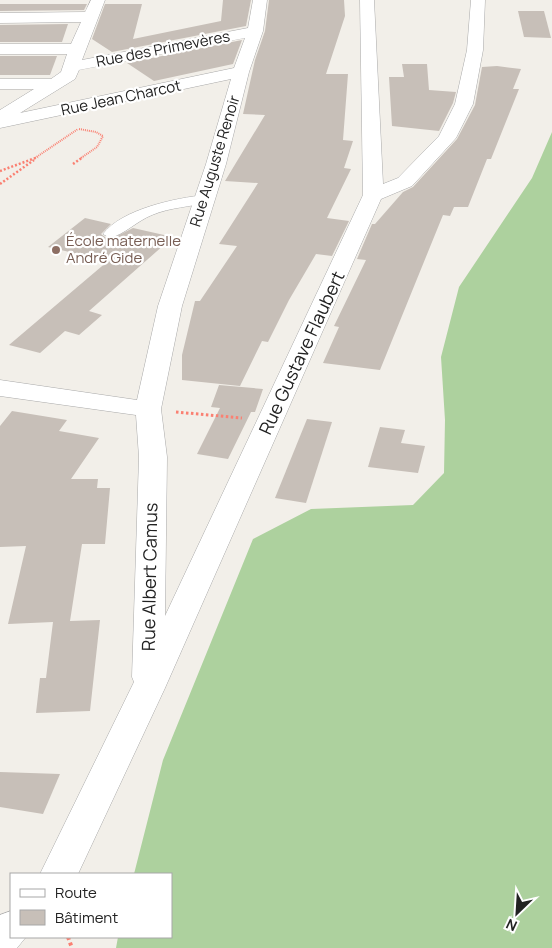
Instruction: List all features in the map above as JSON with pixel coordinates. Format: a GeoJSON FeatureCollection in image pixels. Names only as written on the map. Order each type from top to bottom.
{"type":"FeatureCollection","features":[{"type":"Feature","properties":{"kind":"street"},"geometry":{"type":"LineString","coordinates":[[0,118],[69,75],[77,49],[98,0]]}},
{"type":"Feature","properties":{"kind":"street","name":"Rue Auguste Renoir"},"geometry":{"type":"LineString","coordinates":[[148,409],[170,306],[205,199],[241,72],[255,31],[260,0]]}},
{"type":"Feature","properties":{"kind":"street","name":"Rue Gustave Flaubert"},"geometry":{"type":"LineString","coordinates":[[148,688],[374,195],[367,0]]}},
{"type":"Feature","properties":{"kind":"street"},"geometry":{"type":"LineString","coordinates":[[374,195],[405,182],[447,138],[464,104],[474,50],[478,0]]}},
{"type":"Feature","properties":{"kind":"street"},"geometry":{"type":"LineString","coordinates":[[0,18],[90,17]]}},
{"type":"Feature","properties":{"kind":"street","name":"Rue des Primevères"},"geometry":{"type":"LineString","coordinates":[[71,67],[255,31]]}},
{"type":"Feature","properties":{"kind":"street"},"geometry":{"type":"LineString","coordinates":[[0,49],[77,49]]}},
{"type":"Feature","properties":{"kind":"street","name":"Rue Jean Charcot"},"geometry":{"type":"LineString","coordinates":[[0,123],[241,72]]}},
{"type":"Feature","properties":{"kind":"street"},"geometry":{"type":"LineString","coordinates":[[0,84],[57,84]]}},
{"type":"Feature","properties":{"kind":"street"},"geometry":{"type":"LineString","coordinates":[[0,388],[148,409]]}},
{"type":"Feature","properties":{"kind":"street","name":"Rue Albert Camus"},"geometry":{"type":"LineString","coordinates":[[59,873],[148,688],[153,457],[148,409]]}},
{"type":"Feature","properties":{"kind":"street"},"geometry":{"type":"LineString","coordinates":[[0,938],[10,929]]}},
{"type":"Feature","properties":{"kind":"lane"},"geometry":{"type":"LineString","coordinates":[[110,234],[134,217],[161,205],[205,199]]}},
{"type":"Feature","properties":{"kind":"path"},"geometry":{"type":"LineString","coordinates":[[40,115],[55,126],[96,132],[102,136],[97,147],[73,164]]}},
{"type":"Feature","properties":{"kind":"path"},"geometry":{"type":"LineString","coordinates":[[0,184],[78,129]]}},
{"type":"Feature","properties":{"kind":"path"},"geometry":{"type":"LineString","coordinates":[[0,171],[38,157]]}},
{"type":"Feature","properties":{"kind":"path"},"geometry":{"type":"LineString","coordinates":[[148,409],[271,421]]}},
{"type":"Feature","properties":{"kind":"green space"},"geometry":{"type":"Polygon","coordinates":[[[552,132],[552,948],[116,948],[118,938],[172,938],[172,873],[134,873],[163,760],[253,539],[311,509],[413,505],[444,473],[445,420],[441,357],[459,287],[532,178],[552,132]]]}},
{"type":"Feature","properties":{"kind":"building"},"geometry":{"type":"Polygon","coordinates":[[[223,0],[251,0],[246,26],[112,52],[92,39],[105,4],[142,4],[133,39],[221,21],[223,0]]]}},
{"type":"Feature","properties":{"kind":"building"},"geometry":{"type":"Polygon","coordinates":[[[269,0],[344,0],[345,16],[326,74],[348,74],[343,140],[353,141],[344,168],[351,169],[327,218],[349,221],[332,256],[316,254],[289,300],[268,342],[262,341],[240,386],[182,380],[182,355],[195,301],[200,301],[237,246],[219,244],[258,183],[225,181],[265,115],[243,114],[255,60],[265,31],[269,0]]]}},
{"type":"Feature","properties":{"kind":"building"},"geometry":{"type":"Polygon","coordinates":[[[0,4],[87,4],[84,10],[0,11],[0,4]]]}},
{"type":"Feature","properties":{"kind":"building"},"geometry":{"type":"Polygon","coordinates":[[[518,11],[544,11],[551,38],[524,37],[518,11]]]}},
{"type":"Feature","properties":{"kind":"building"},"geometry":{"type":"Polygon","coordinates":[[[68,24],[62,42],[0,42],[0,25],[68,24]]]}},
{"type":"Feature","properties":{"kind":"building"},"geometry":{"type":"Polygon","coordinates":[[[242,40],[233,64],[154,81],[127,63],[242,40]]]}},
{"type":"Feature","properties":{"kind":"building"},"geometry":{"type":"Polygon","coordinates":[[[0,56],[57,56],[50,75],[0,75],[0,56]]]}},
{"type":"Feature","properties":{"kind":"building"},"geometry":{"type":"Polygon","coordinates":[[[402,64],[427,64],[429,90],[456,92],[453,103],[439,131],[392,126],[389,77],[404,77],[402,64]]]}},
{"type":"Feature","properties":{"kind":"building"},"geometry":{"type":"Polygon","coordinates":[[[497,66],[521,69],[513,89],[519,89],[491,159],[487,159],[468,207],[454,207],[450,216],[443,215],[380,370],[323,363],[339,327],[334,326],[366,260],[357,259],[372,224],[375,224],[403,192],[413,187],[457,139],[475,105],[482,67],[497,66]]]}},
{"type":"Feature","properties":{"kind":"building"},"geometry":{"type":"Polygon","coordinates":[[[85,218],[111,224],[101,234],[109,240],[133,228],[173,237],[89,311],[102,315],[79,335],[65,331],[40,353],[9,345],[108,261],[48,247],[85,218]]]}},
{"type":"Feature","properties":{"kind":"building"},"geometry":{"type":"Polygon","coordinates":[[[219,385],[263,389],[255,412],[251,412],[228,459],[197,454],[220,408],[211,407],[219,385]]]}},
{"type":"Feature","properties":{"kind":"building"},"geometry":{"type":"Polygon","coordinates":[[[12,411],[67,420],[59,431],[99,438],[71,479],[98,479],[97,488],[110,488],[105,544],[82,544],[70,621],[100,620],[90,711],[36,713],[40,678],[46,678],[53,622],[8,624],[26,546],[0,547],[0,426],[12,411]]]}},
{"type":"Feature","properties":{"kind":"building"},"geometry":{"type":"Polygon","coordinates":[[[307,419],[332,422],[306,503],[275,498],[307,419]]]}},
{"type":"Feature","properties":{"kind":"building"},"geometry":{"type":"Polygon","coordinates":[[[380,427],[405,430],[401,443],[425,446],[418,473],[368,467],[380,427]]]}},
{"type":"Feature","properties":{"kind":"building"},"geometry":{"type":"Polygon","coordinates":[[[0,772],[60,774],[43,814],[0,807],[0,772]]]}},
{"type":"Feature","properties":{"kind":"place","name":"École maternelle André Gide"},"geometry":{"type":"Point","coordinates":[56,250]}}]}
